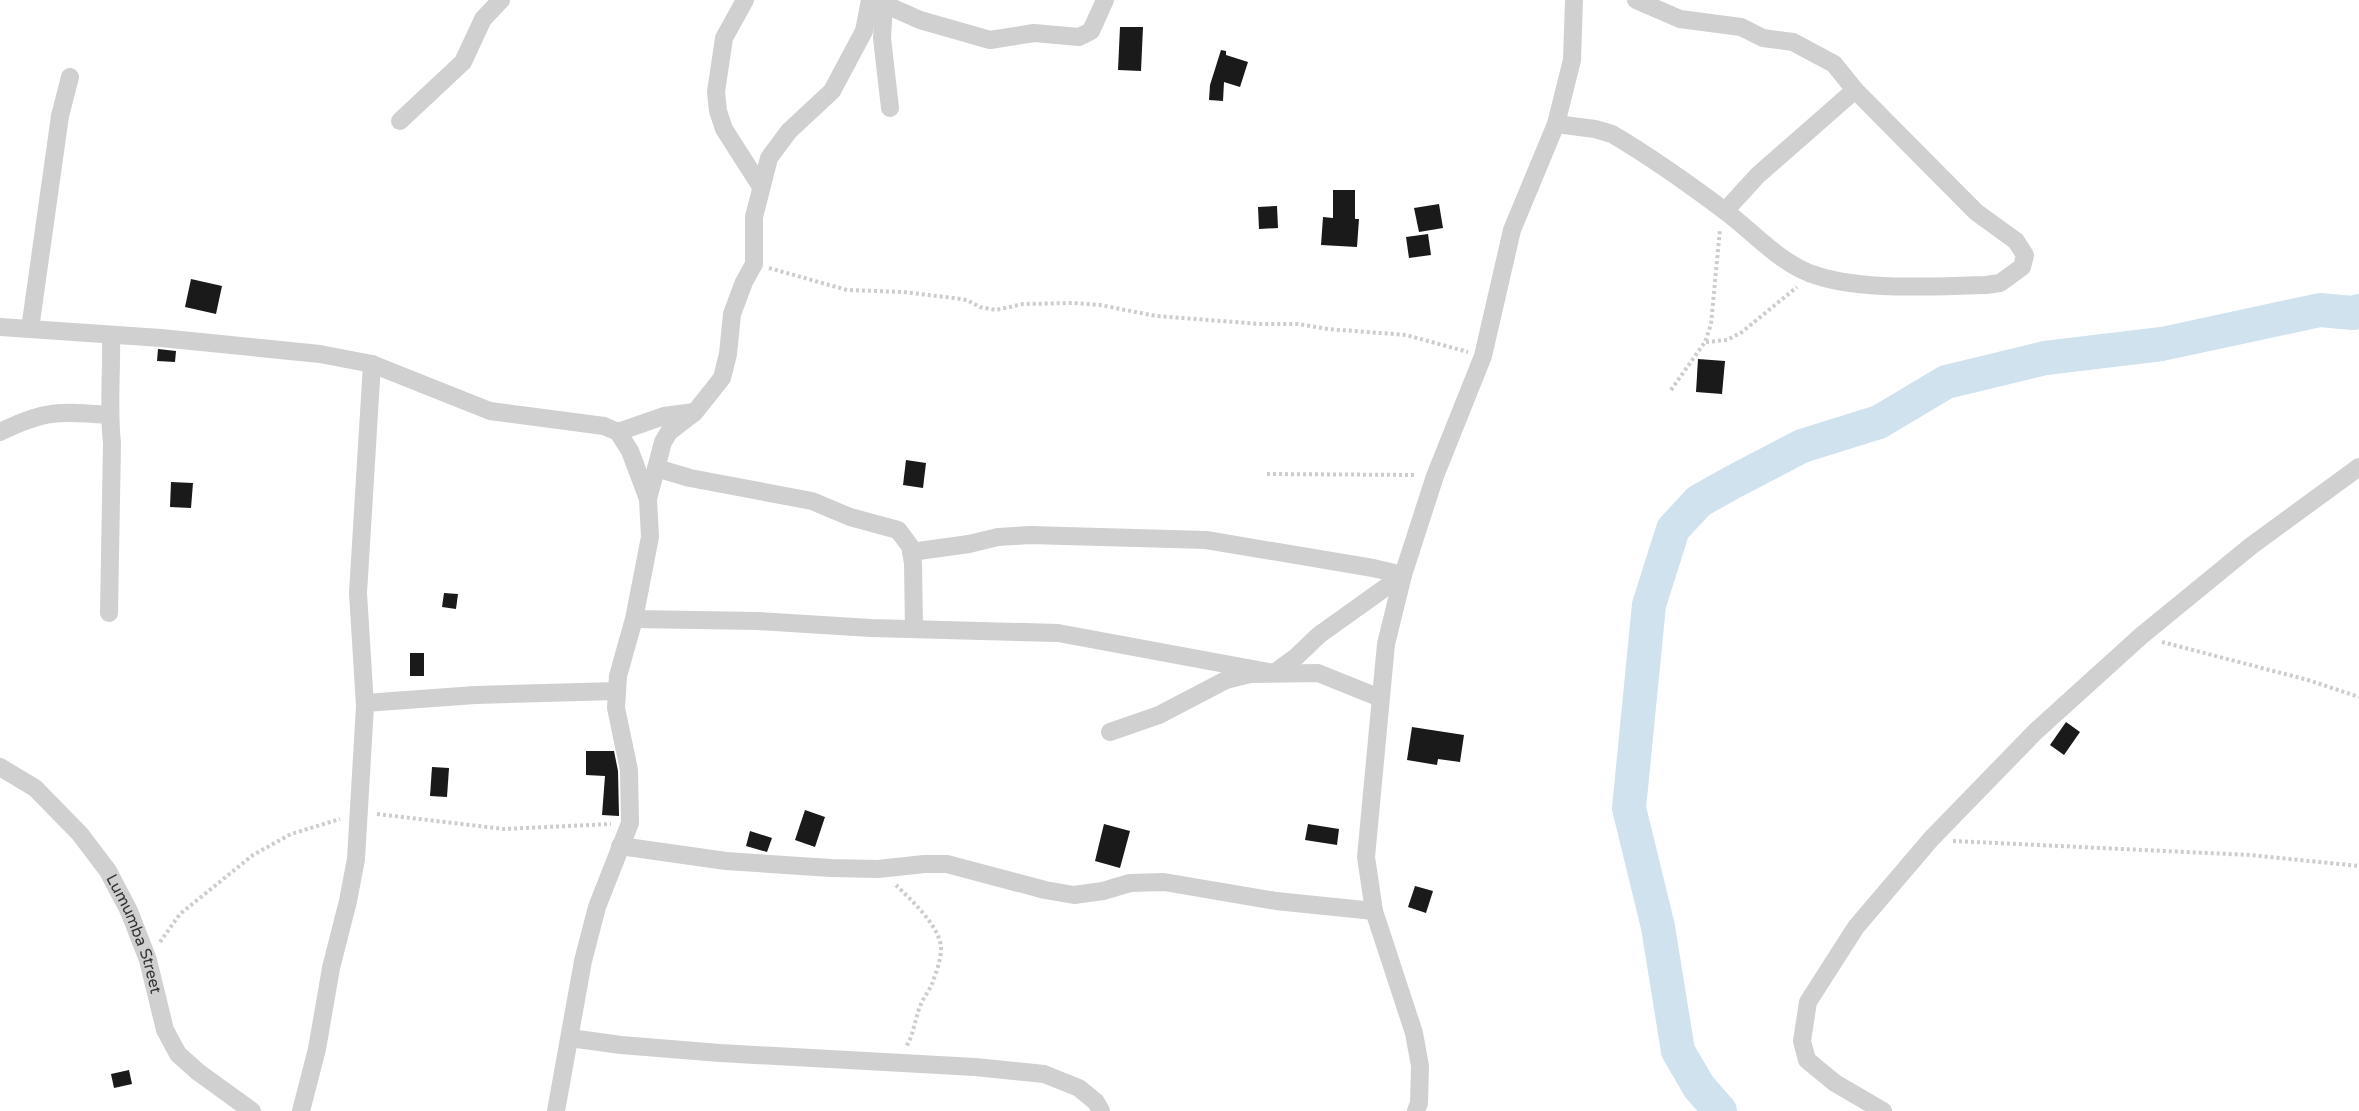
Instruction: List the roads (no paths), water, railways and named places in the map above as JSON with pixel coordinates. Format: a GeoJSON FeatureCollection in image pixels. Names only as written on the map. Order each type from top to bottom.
{"type":"FeatureCollection","features":[{"type":"Feature","properties":{"kind":"street"},"geometry":{"type":"LineString","coordinates":[[400,121],[463,63],[483,20],[501,0]]}},
{"type":"Feature","properties":{"kind":"street"},"geometry":{"type":"LineString","coordinates":[[746,0],[724,38],[716,92],[718,111],[724,129],[761,187]]}},
{"type":"Feature","properties":{"kind":"street"},"geometry":{"type":"LineString","coordinates":[[877,2],[920,20],[990,40],[1034,33],[1079,37],[1091,31],[1105,0]]}},
{"type":"Feature","properties":{"kind":"street"},"geometry":{"type":"LineString","coordinates":[[1416,1111],[1419,1103],[1420,1066],[1414,1033],[1374,911],[1366,857],[1386,644],[1403,575],[1435,476],[1483,356],[1512,230],[1556,124],[1572,60],[1574,0]]}},
{"type":"Feature","properties":{"kind":"street"},"geometry":{"type":"LineString","coordinates":[[1556,124],[1595,129],[1612,134],[1725,211],[1780,257],[1811,274],[1833,280],[1871,285],[1986,285],[2000,283],[2018,272],[2025,262],[2025,255],[2016,241],[1976,212],[1855,90],[1834,64],[1793,42],[1762,38],[1741,27],[1680,19],[1636,0]]}},
{"type":"Feature","properties":{"kind":"street"},"geometry":{"type":"LineString","coordinates":[[556,1111],[583,961],[594,917],[630,823],[629,770],[616,708],[617,691],[623,654],[634,619],[650,537],[648,499],[663,442],[669,432],[695,412],[722,378],[728,354],[732,314],[744,282],[754,264],[754,218],[769,158],[789,131],[832,91],[877,2]]}},
{"type":"Feature","properties":{"kind":"street"},"geometry":{"type":"LineString","coordinates":[[877,2],[890,108]]}},
{"type":"Feature","properties":{"kind":"street"},"geometry":{"type":"LineString","coordinates":[[30,329],[60,116],[70,77]]}},
{"type":"Feature","properties":{"kind":"street"},"geometry":{"type":"LineString","coordinates":[[1725,211],[1758,175],[1855,90]]}},
{"type":"Feature","properties":{"kind":"street"},"geometry":{"type":"LineString","coordinates":[[0,327],[206,342],[320,354],[372,364],[490,411],[604,426],[618,432],[630,451],[648,499]]}},
{"type":"Feature","properties":{"kind":"street"},"geometry":{"type":"LineString","coordinates":[[109,613],[111,335]]}},
{"type":"Feature","properties":{"kind":"street"},"geometry":{"type":"LineString","coordinates":[[301,1111],[317,1049],[331,968],[356,859],[365,703],[358,593],[372,364]]}},
{"type":"Feature","properties":{"kind":"street"},"geometry":{"type":"LineString","coordinates":[[0,432],[41,415],[63,412],[109,415]]}},
{"type":"Feature","properties":{"kind":"street"},"geometry":{"type":"LineString","coordinates":[[618,432],[664,416],[695,412]]}},
{"type":"Feature","properties":{"kind":"street"},"geometry":{"type":"LineString","coordinates":[[1883,1111],[1835,1083],[1808,1060],[1802,1041],[1808,1002],[1856,927],[1931,839],[2036,731],[2141,636],[2251,546],[2359,467]]}},
{"type":"Feature","properties":{"kind":"street"},"geometry":{"type":"LineString","coordinates":[[656,468],[690,478],[812,501],[850,517],[898,530],[911,552],[915,607],[914,629]]}},
{"type":"Feature","properties":{"kind":"street"},"geometry":{"type":"LineString","coordinates":[[911,552],[969,544],[998,537],[1030,535],[1206,540],[1403,575]]}},
{"type":"Feature","properties":{"kind":"street"},"geometry":{"type":"LineString","coordinates":[[634,619],[758,621],[1058,633],[1274,673],[1296,657],[1319,635],[1403,575]]}},
{"type":"Feature","properties":{"kind":"street"},"geometry":{"type":"LineString","coordinates":[[1110,732],[1159,715],[1226,680],[1250,674],[1318,673],[1380,698]]}},
{"type":"Feature","properties":{"kind":"street"},"geometry":{"type":"LineString","coordinates":[[365,703],[475,695],[617,691]]}},
{"type":"Feature","properties":{"kind":"street","name":"Lumumba Street"},"geometry":{"type":"LineString","coordinates":[[0,767],[35,788],[80,834],[108,871],[129,911],[148,960],[165,1030],[178,1054],[198,1072],[252,1111]]}},
{"type":"Feature","properties":{"kind":"street"},"geometry":{"type":"LineString","coordinates":[[620,846],[726,861],[831,868],[947,864],[1014,883],[1074,896],[1130,883],[1164,882],[1276,901],[1374,911]]}},
{"type":"Feature","properties":{"kind":"street"},"geometry":{"type":"LineString","coordinates":[[570,1038],[621,1045],[720,1053],[975,1066],[1044,1074],[1079,1088],[1096,1102],[1101,1111]]}},
{"type":"Feature","properties":{"kind":"waterway"},"geometry":{"type":"LineString","coordinates":[[1720,1111],[1699,1087],[1678,1051],[1658,927],[1629,808],[1649,605],[1673,529],[1699,501],[1733,482],[1802,446],[1879,422],[1946,382],[2045,358],[2162,344],[2320,310],[2353,313],[2359,311]]}}]}
